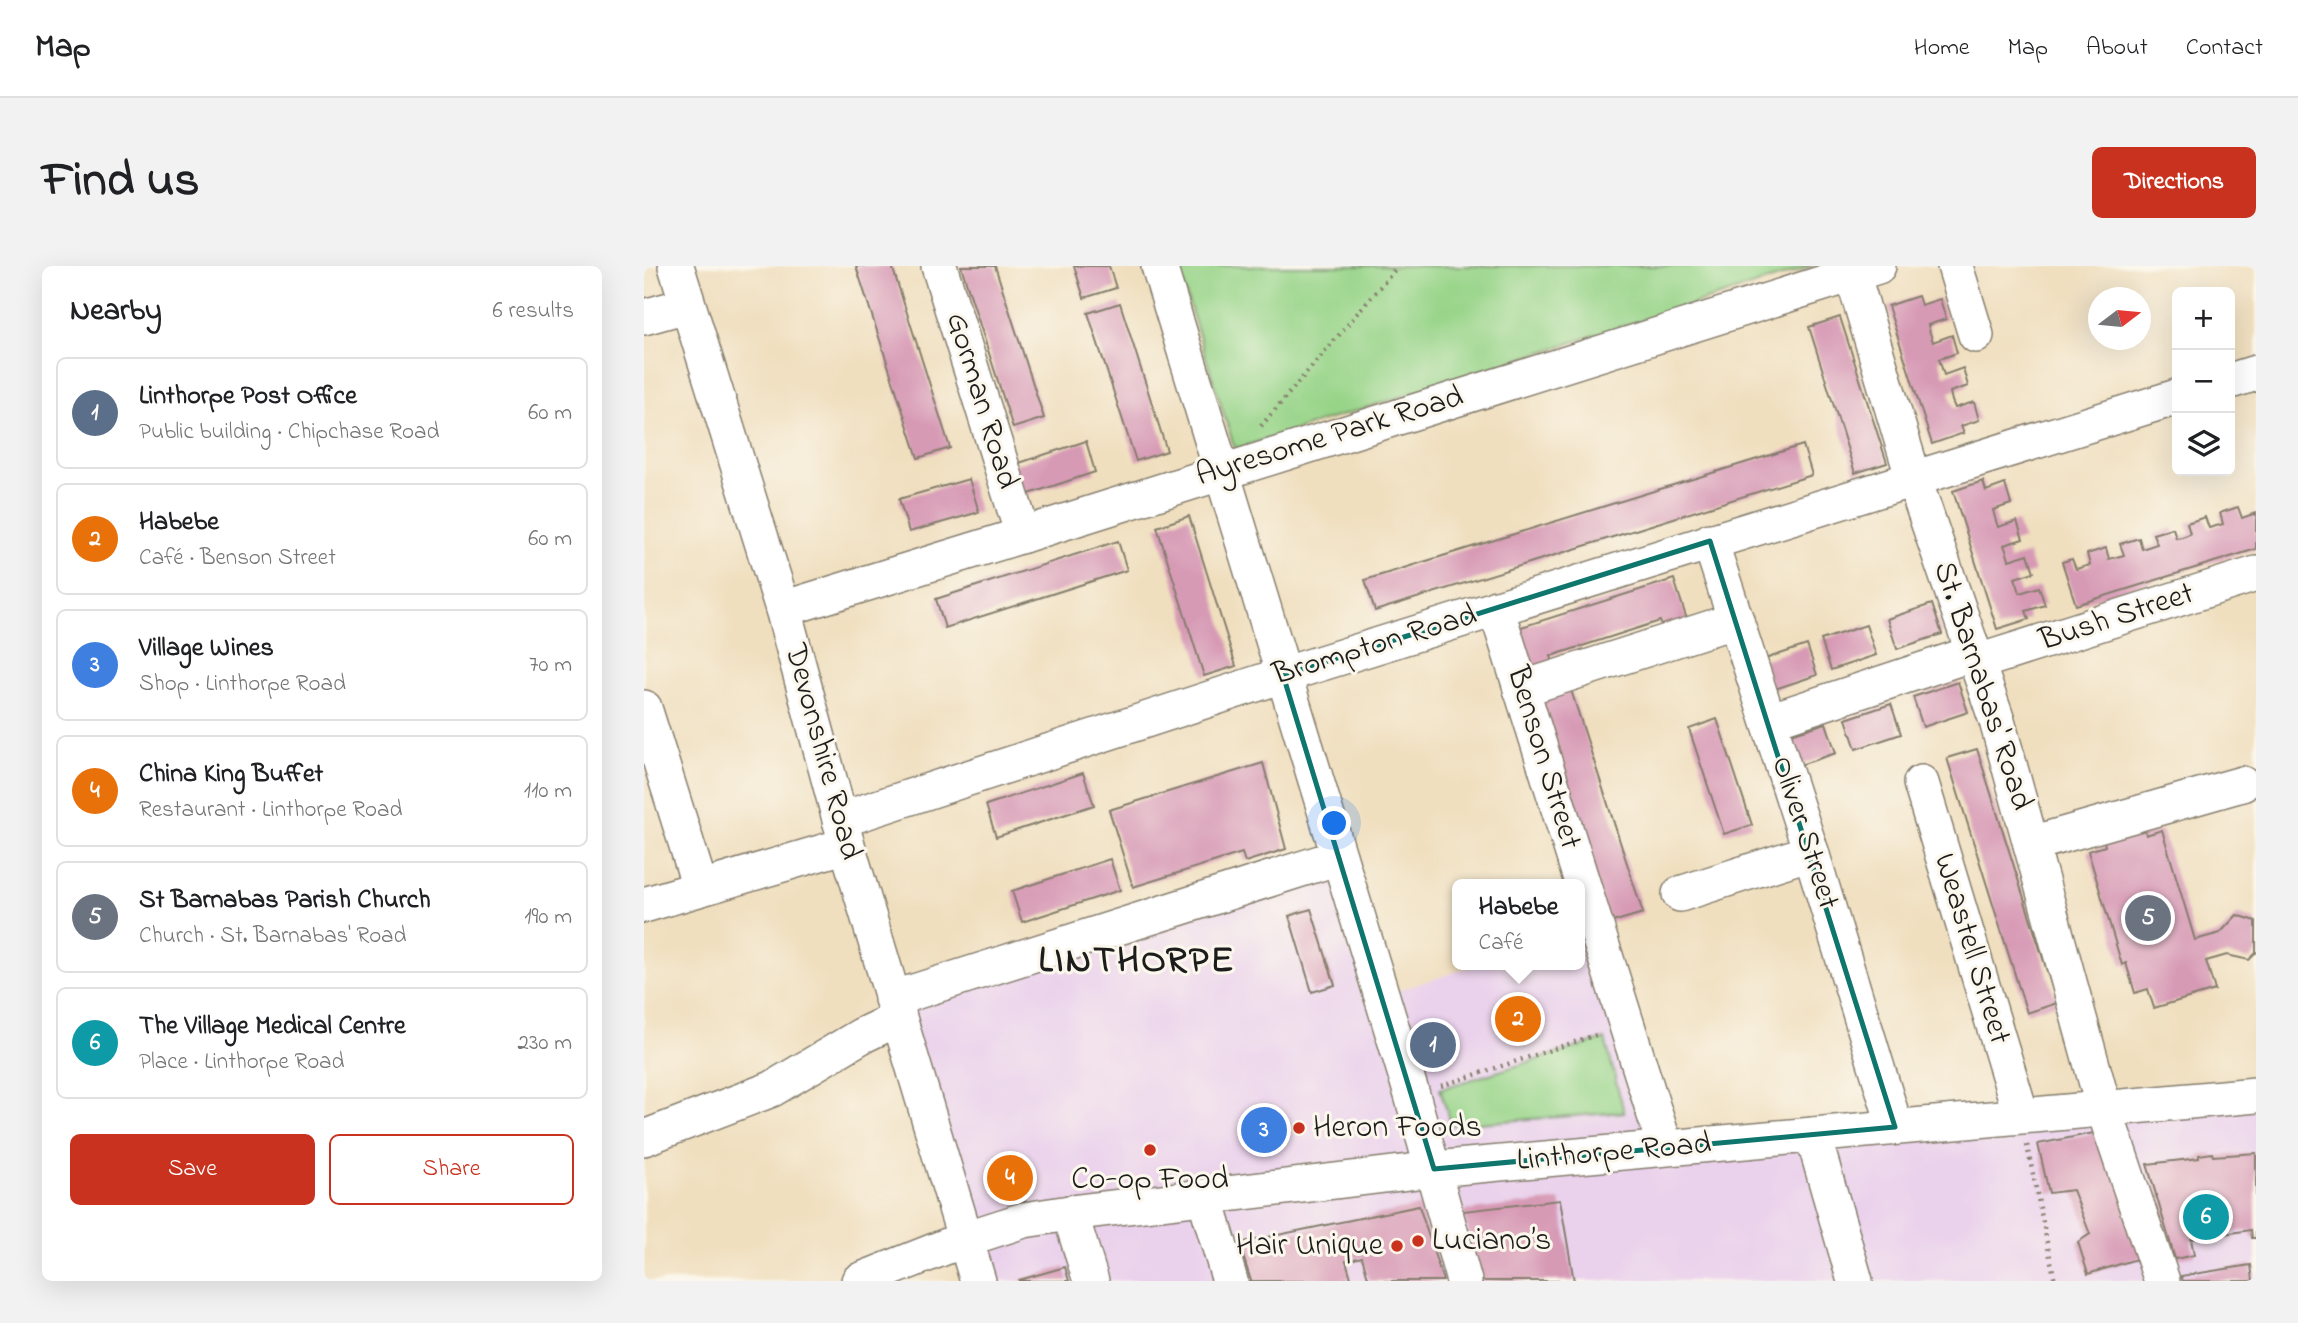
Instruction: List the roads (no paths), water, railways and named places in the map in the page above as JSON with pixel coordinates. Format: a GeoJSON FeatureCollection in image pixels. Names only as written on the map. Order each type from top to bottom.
{"type":"FeatureCollection","features":[{"type":"Feature","properties":{"kind":"street","name":"Devonshire Road"},"geometry":{"type":"LineString","coordinates":[[676,266],[783,608],[843,832],[978,1281]]}},
{"type":"Feature","properties":{"kind":"street","name":"Gorman Road"},"geometry":{"type":"LineString","coordinates":[[939,266],[1023,536]]}},
{"type":"Feature","properties":{"kind":"street"},"geometry":{"type":"LineString","coordinates":[[1159,266],[1412,1095],[1464,1281]]}},
{"type":"Feature","properties":{"kind":"street"},"geometry":{"type":"LineString","coordinates":[[1955,266],[1976,335]]}},
{"type":"Feature","properties":{"kind":"street","name":"Ayresome Park Road"},"geometry":{"type":"LineString","coordinates":[[783,608],[1023,536],[1860,269]]}},
{"type":"Feature","properties":{"kind":"street","name":"St. Barnabas' Road"},"geometry":{"type":"LineString","coordinates":[[1860,269],[1913,480],[1997,721],[2104,1109],[2160,1281]]}},
{"type":"Feature","properties":{"kind":"street"},"geometry":{"type":"LineString","coordinates":[[644,317],[687,305]]}},
{"type":"Feature","properties":{"kind":"street"},"geometry":{"type":"LineString","coordinates":[[2235,379],[2256,373]]}},
{"type":"Feature","properties":{"kind":"street","name":"Brompton Road"},"geometry":{"type":"LineString","coordinates":[[644,905],[1283,675],[2172,399]]}},
{"type":"Feature","properties":{"kind":"street","name":"Oliver Street"},"geometry":{"type":"LineString","coordinates":[[1710,541],[1811,852],[1895,1127]]}},
{"type":"Feature","properties":{"kind":"street","name":"Bush Street"},"geometry":{"type":"LineString","coordinates":[[1769,721],[2256,574]]}},
{"type":"Feature","properties":{"kind":"street","name":"Benson Street"},"geometry":{"type":"LineString","coordinates":[[1496,608],[1581,879]]}},
{"type":"Feature","properties":{"kind":"street"},"geometry":{"type":"LineString","coordinates":[[1521,689],[1736,620]]}},
{"type":"Feature","properties":{"kind":"street"},"geometry":{"type":"LineString","coordinates":[[644,708],[700,887]]}},
{"type":"Feature","properties":{"kind":"street","name":"Weastell Street"},"geometry":{"type":"LineString","coordinates":[[1921,783],[2021,1115]]}},
{"type":"Feature","properties":{"kind":"street"},"geometry":{"type":"LineString","coordinates":[[2031,844],[2242,784]]}},
{"type":"Feature","properties":{"kind":"street"},"geometry":{"type":"LineString","coordinates":[[1680,894],[1811,852]]}},
{"type":"Feature","properties":{"kind":"street"},"geometry":{"type":"LineString","coordinates":[[644,1138],[772,1088],[861,1036],[896,1008],[1339,857]]}},
{"type":"Feature","properties":{"kind":"street","name":"Benson Street"},"geometry":{"type":"LineString","coordinates":[[1585,892],[1665,1147]]}},
{"type":"Feature","properties":{"kind":"street","name":"Linthorpe Road"},"geometry":{"type":"LineString","coordinates":[[859,1281],[965,1239],[1024,1220],[1070,1213],[1434,1169],[2256,1095]]}},
{"type":"Feature","properties":{"kind":"street"},"geometry":{"type":"LineString","coordinates":[[1813,1135],[1855,1281]]}},
{"type":"Feature","properties":{"kind":"street"},"geometry":{"type":"LineString","coordinates":[[1205,1197],[1230,1281]]}},
{"type":"Feature","properties":{"kind":"street"},"geometry":{"type":"LineString","coordinates":[[1070,1213],[1091,1281]]}},
{"type":"Feature","properties":{"kind":"place","name":"St Barnabas Parish Church"},"geometry":{"type":"Point","coordinates":[2148,918]}},
{"type":"Feature","properties":{"kind":"place","name":"Habebe"},"geometry":{"type":"Point","coordinates":[1518,1019]}},
{"type":"Feature","properties":{"kind":"place","name":"Linthorpe Post Office"},"geometry":{"type":"Point","coordinates":[1433,1045]}},
{"type":"Feature","properties":{"kind":"place","name":"Heron Foods"},"geometry":{"type":"Point","coordinates":[1299,1128]}},
{"type":"Feature","properties":{"kind":"place","name":"Village Wines"},"geometry":{"type":"Point","coordinates":[1264,1130]}},
{"type":"Feature","properties":{"kind":"place","name":"Co-op Food"},"geometry":{"type":"Point","coordinates":[1150,1150]}},
{"type":"Feature","properties":{"kind":"place","name":"China King Buffet"},"geometry":{"type":"Point","coordinates":[1010,1178]}},
{"type":"Feature","properties":{"kind":"place","name":"The Village Medical Centre"},"geometry":{"type":"Point","coordinates":[2206,1217]}},
{"type":"Feature","properties":{"kind":"place","name":"Luciano’s"},"geometry":{"type":"Point","coordinates":[1418,1241]}},
{"type":"Feature","properties":{"kind":"place","name":"Hair Unique"},"geometry":{"type":"Point","coordinates":[1397,1246]}},
{"type":"Feature","properties":{"kind":"district","name":"LINTHORPE"},"geometry":{"type":"Point","coordinates":[1137,962]}}]}
